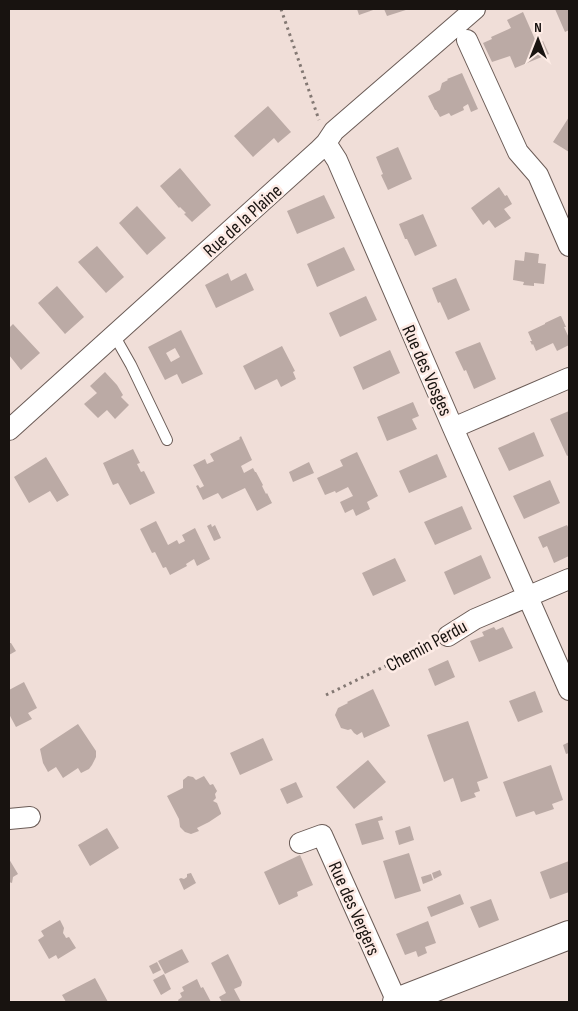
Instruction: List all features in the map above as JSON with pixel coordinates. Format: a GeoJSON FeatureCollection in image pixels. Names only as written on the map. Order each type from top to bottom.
{"type":"FeatureCollection","features":[{"type":"Feature","properties":{"kind":"main road"},"geometry":{"type":"LineString","coordinates":[[397,1002],[569,935]]}},
{"type":"Feature","properties":{"kind":"street","name":"Rue de la Plaine"},"geometry":{"type":"LineString","coordinates":[[9,430],[311,158],[326,143],[334,131],[475,9]]}},
{"type":"Feature","properties":{"kind":"street"},"geometry":{"type":"LineString","coordinates":[[467,40],[518,152],[538,175],[569,246]]}},
{"type":"Feature","properties":{"kind":"street","name":"Rue des Vosges"},"geometry":{"type":"LineString","coordinates":[[326,143],[337,160],[569,690]]}},
{"type":"Feature","properties":{"kind":"street"},"geometry":{"type":"LineString","coordinates":[[453,428],[569,378]]}},
{"type":"Feature","properties":{"kind":"street"},"geometry":{"type":"LineString","coordinates":[[528,597],[569,579]]}},
{"type":"Feature","properties":{"kind":"street","name":"Chemin Perdu"},"geometry":{"type":"LineString","coordinates":[[448,636],[475,619],[528,597]]}},
{"type":"Feature","properties":{"kind":"street"},"geometry":{"type":"LineString","coordinates":[[9,819],[30,817]]}},
{"type":"Feature","properties":{"kind":"street","name":"Rue des Vergers"},"geometry":{"type":"LineString","coordinates":[[300,843],[322,835],[397,1002]]}},
{"type":"Feature","properties":{"kind":"lane"},"geometry":{"type":"LineString","coordinates":[[114,335],[131,364],[167,440]]}},
{"type":"Feature","properties":{"kind":"path"},"geometry":{"type":"LineString","coordinates":[[282,9],[326,143]]}},
{"type":"Feature","properties":{"kind":"path","name":"Chemin Perdu"},"geometry":{"type":"LineString","coordinates":[[326,695],[448,636]]}},
{"type":"Feature","properties":{"kind":"building"},"geometry":{"type":"Polygon","coordinates":[[[357,9],[376,9],[359,15],[357,9]]]}},
{"type":"Feature","properties":{"kind":"building"},"geometry":{"type":"Polygon","coordinates":[[[384,9],[409,9],[387,16],[384,9]]]}},
{"type":"Feature","properties":{"kind":"building"},"geometry":{"type":"Polygon","coordinates":[[[555,9],[569,9],[569,30],[565,32],[555,9]]]}},
{"type":"Feature","properties":{"kind":"building"},"geometry":{"type":"Polygon","coordinates":[[[523,12],[537,44],[543,41],[549,54],[515,68],[510,56],[492,62],[483,43],[492,39],[491,37],[511,28],[507,20],[523,12]]]}},
{"type":"Feature","properties":{"kind":"building"},"geometry":{"type":"Polygon","coordinates":[[[462,73],[478,109],[471,112],[468,104],[463,107],[464,110],[451,116],[449,113],[440,117],[428,96],[440,90],[442,83],[447,79],[462,73]]]}},
{"type":"Feature","properties":{"kind":"building"},"geometry":{"type":"Polygon","coordinates":[[[268,106],[291,132],[278,143],[274,138],[253,157],[234,136],[268,106]]]}},
{"type":"Feature","properties":{"kind":"building"},"geometry":{"type":"Polygon","coordinates":[[[569,117],[569,152],[553,142],[569,117]]]}},
{"type":"Feature","properties":{"kind":"building"},"geometry":{"type":"Polygon","coordinates":[[[398,147],[412,179],[388,190],[376,157],[398,147]]]}},
{"type":"Feature","properties":{"kind":"building"},"geometry":{"type":"Polygon","coordinates":[[[180,168],[211,205],[192,222],[160,186],[180,168]]]}},
{"type":"Feature","properties":{"kind":"building"},"geometry":{"type":"Polygon","coordinates":[[[499,187],[512,204],[504,209],[511,218],[495,228],[489,220],[483,225],[471,208],[499,187]]]}},
{"type":"Feature","properties":{"kind":"building"},"geometry":{"type":"Polygon","coordinates":[[[324,195],[335,218],[297,234],[287,211],[324,195]]]}},
{"type":"Feature","properties":{"kind":"building"},"geometry":{"type":"Polygon","coordinates":[[[137,206],[166,238],[147,255],[119,223],[137,206]]]}},
{"type":"Feature","properties":{"kind":"building"},"geometry":{"type":"Polygon","coordinates":[[[423,214],[437,246],[415,256],[399,224],[423,214]]]}},
{"type":"Feature","properties":{"kind":"building"},"geometry":{"type":"Polygon","coordinates":[[[97,246],[124,277],[106,293],[78,262],[97,246]]]}},
{"type":"Feature","properties":{"kind":"building"},"geometry":{"type":"Polygon","coordinates":[[[344,247],[355,270],[317,287],[307,264],[344,247]]]}},
{"type":"Feature","properties":{"kind":"building"},"geometry":{"type":"Polygon","coordinates":[[[525,252],[539,254],[538,263],[546,264],[544,284],[534,283],[534,286],[523,285],[524,282],[513,280],[515,260],[524,261],[525,252]]]}},
{"type":"Feature","properties":{"kind":"building"},"geometry":{"type":"Polygon","coordinates":[[[228,273],[231,281],[246,273],[254,290],[216,308],[205,285],[228,273]]]}},
{"type":"Feature","properties":{"kind":"building"},"geometry":{"type":"Polygon","coordinates":[[[456,278],[470,310],[448,320],[432,288],[456,278]]]}},
{"type":"Feature","properties":{"kind":"building"},"geometry":{"type":"Polygon","coordinates":[[[57,286],[84,317],[65,334],[38,303],[57,286]]]}},
{"type":"Feature","properties":{"kind":"building"},"geometry":{"type":"Polygon","coordinates":[[[366,296],[377,320],[340,337],[329,313],[366,296]]]}},
{"type":"Feature","properties":{"kind":"building"},"geometry":{"type":"Polygon","coordinates":[[[560,316],[566,327],[564,327],[569,338],[569,345],[557,351],[553,343],[536,351],[530,341],[532,341],[528,332],[560,316]]]}},
{"type":"Feature","properties":{"kind":"building"},"geometry":{"type":"Polygon","coordinates":[[[13,324],[40,353],[21,370],[9,355],[9,328],[13,324]]]}},
{"type":"Feature","properties":{"kind":"building"},"geometry":{"type":"Polygon","coordinates":[[[181,330],[203,374],[182,384],[177,374],[165,380],[148,347],[181,330]],[[175,348],[166,353],[171,362],[180,357],[175,348]]]}},
{"type":"Feature","properties":{"kind":"building"},"geometry":{"type":"Polygon","coordinates":[[[480,342],[496,379],[474,389],[466,370],[464,371],[455,352],[480,342]]]}},
{"type":"Feature","properties":{"kind":"building"},"geometry":{"type":"Polygon","coordinates":[[[282,346],[295,371],[293,372],[296,379],[281,387],[277,379],[255,390],[243,366],[282,346]]]}},
{"type":"Feature","properties":{"kind":"building"},"geometry":{"type":"Polygon","coordinates":[[[390,350],[400,373],[363,390],[353,367],[390,350]]]}},
{"type":"Feature","properties":{"kind":"building"},"geometry":{"type":"Polygon","coordinates":[[[105,372],[117,385],[123,395],[121,397],[129,405],[115,419],[107,410],[98,418],[84,404],[97,393],[90,386],[105,372]]]}},
{"type":"Feature","properties":{"kind":"building"},"geometry":{"type":"Polygon","coordinates":[[[413,402],[419,416],[412,419],[417,429],[387,441],[377,417],[413,402]]]}},
{"type":"Feature","properties":{"kind":"building"},"geometry":{"type":"Polygon","coordinates":[[[569,411],[569,455],[567,456],[550,419],[569,411]]]}},
{"type":"Feature","properties":{"kind":"building"},"geometry":{"type":"Polygon","coordinates":[[[534,432],[544,456],[509,471],[498,448],[534,432]]]}},
{"type":"Feature","properties":{"kind":"building"},"geometry":{"type":"Polygon","coordinates":[[[241,436],[252,460],[241,466],[244,473],[253,468],[272,503],[257,511],[245,488],[222,499],[218,493],[203,500],[196,486],[198,485],[200,488],[204,486],[193,465],[205,459],[207,464],[214,461],[210,454],[240,439],[241,436]]]}},
{"type":"Feature","properties":{"kind":"building"},"geometry":{"type":"Polygon","coordinates":[[[133,449],[140,463],[137,464],[141,472],[144,471],[155,493],[130,505],[118,483],[113,485],[103,463],[133,449]]]}},
{"type":"Feature","properties":{"kind":"building"},"geometry":{"type":"Polygon","coordinates":[[[357,452],[378,496],[367,502],[370,509],[356,516],[353,509],[345,513],[340,502],[353,496],[348,487],[336,493],[335,491],[325,495],[317,478],[343,466],[340,460],[357,452]]]}},
{"type":"Feature","properties":{"kind":"building"},"geometry":{"type":"Polygon","coordinates":[[[437,454],[447,477],[409,493],[399,471],[437,454]]]}},
{"type":"Feature","properties":{"kind":"building"},"geometry":{"type":"Polygon","coordinates":[[[46,457],[69,495],[57,502],[50,491],[29,503],[14,477],[46,457]]]}},
{"type":"Feature","properties":{"kind":"building"},"geometry":{"type":"Polygon","coordinates":[[[309,462],[314,473],[293,482],[289,472],[309,462]]]}},
{"type":"Feature","properties":{"kind":"building"},"geometry":{"type":"Polygon","coordinates":[[[550,480],[560,503],[524,519],[513,496],[550,480]]]}},
{"type":"Feature","properties":{"kind":"building"},"geometry":{"type":"Polygon","coordinates":[[[462,506],[472,529],[435,545],[424,522],[462,506]]]}},
{"type":"Feature","properties":{"kind":"building"},"geometry":{"type":"Polygon","coordinates":[[[156,521],[168,545],[177,540],[179,544],[185,541],[182,535],[195,528],[210,559],[197,566],[194,559],[186,564],[187,566],[170,575],[166,567],[163,568],[155,552],[152,553],[140,529],[156,521]]]}},
{"type":"Feature","properties":{"kind":"building"},"geometry":{"type":"Polygon","coordinates":[[[211,524],[212,527],[215,525],[221,538],[214,541],[207,526],[211,524]]]}},
{"type":"Feature","properties":{"kind":"building"},"geometry":{"type":"Polygon","coordinates":[[[567,525],[569,529],[569,556],[554,563],[547,546],[543,548],[538,537],[567,525]]]}},
{"type":"Feature","properties":{"kind":"building"},"geometry":{"type":"Polygon","coordinates":[[[481,555],[491,578],[454,595],[444,572],[481,555]]]}},
{"type":"Feature","properties":{"kind":"building"},"geometry":{"type":"Polygon","coordinates":[[[395,558],[406,581],[373,596],[362,573],[395,558]]]}},
{"type":"Feature","properties":{"kind":"building"},"geometry":{"type":"Polygon","coordinates":[[[494,627],[496,630],[503,627],[513,648],[479,662],[470,641],[484,636],[482,632],[494,627]]]}},
{"type":"Feature","properties":{"kind":"building"},"geometry":{"type":"Polygon","coordinates":[[[9,643],[11,643],[16,651],[9,655],[9,643]]]}},
{"type":"Feature","properties":{"kind":"building"},"geometry":{"type":"Polygon","coordinates":[[[448,660],[455,677],[435,686],[428,669],[448,660]]]}},
{"type":"Feature","properties":{"kind":"building"},"geometry":{"type":"Polygon","coordinates":[[[24,682],[37,708],[28,713],[32,719],[16,727],[9,714],[9,690],[24,682]]]}},
{"type":"Feature","properties":{"kind":"building"},"geometry":{"type":"Polygon","coordinates":[[[373,689],[390,726],[364,738],[362,732],[357,735],[351,729],[341,728],[335,715],[338,708],[373,689]]]}},
{"type":"Feature","properties":{"kind":"building"},"geometry":{"type":"Polygon","coordinates":[[[535,691],[543,712],[518,722],[509,701],[535,691]]]}},
{"type":"Feature","properties":{"kind":"building"},"geometry":{"type":"Polygon","coordinates":[[[468,721],[488,778],[477,782],[480,791],[474,793],[476,797],[461,802],[453,778],[444,782],[427,735],[468,721]]]}},
{"type":"Feature","properties":{"kind":"building"},"geometry":{"type":"Polygon","coordinates":[[[78,724],[96,751],[96,757],[92,765],[81,773],[78,768],[63,778],[56,767],[48,772],[43,763],[40,749],[78,724]]]}},
{"type":"Feature","properties":{"kind":"building"},"geometry":{"type":"Polygon","coordinates":[[[263,738],[273,760],[240,775],[230,753],[263,738]]]}},
{"type":"Feature","properties":{"kind":"building"},"geometry":{"type":"Polygon","coordinates":[[[569,742],[569,753],[566,754],[563,745],[569,742]]]}},
{"type":"Feature","properties":{"kind":"building"},"geometry":{"type":"Polygon","coordinates":[[[368,760],[386,782],[354,809],[336,787],[368,760]]]}},
{"type":"Feature","properties":{"kind":"building"},"geometry":{"type":"Polygon","coordinates":[[[551,765],[563,800],[552,804],[554,809],[536,815],[534,811],[516,817],[503,782],[551,765]]]}},
{"type":"Feature","properties":{"kind":"building"},"geometry":{"type":"Polygon","coordinates":[[[188,776],[196,780],[204,776],[210,785],[213,784],[217,791],[215,794],[216,798],[213,801],[217,803],[221,813],[197,828],[199,831],[191,834],[185,832],[180,827],[179,819],[167,796],[183,788],[183,780],[188,776]]]}},
{"type":"Feature","properties":{"kind":"building"},"geometry":{"type":"Polygon","coordinates":[[[296,782],[303,797],[287,804],[280,789],[296,782]]]}},
{"type":"Feature","properties":{"kind":"building"},"geometry":{"type":"Polygon","coordinates":[[[382,816],[383,820],[378,821],[384,839],[362,845],[355,824],[382,816]]]}},
{"type":"Feature","properties":{"kind":"building"},"geometry":{"type":"Polygon","coordinates":[[[410,826],[414,840],[399,845],[395,831],[410,826]]]}},
{"type":"Feature","properties":{"kind":"building"},"geometry":{"type":"Polygon","coordinates":[[[107,828],[119,848],[90,866],[78,845],[107,828]]]}},
{"type":"Feature","properties":{"kind":"building"},"geometry":{"type":"Polygon","coordinates":[[[409,853],[421,891],[395,899],[383,861],[409,853]]]}},
{"type":"Feature","properties":{"kind":"building"},"geometry":{"type":"Polygon","coordinates":[[[300,855],[313,885],[297,892],[298,896],[279,905],[264,872],[300,855]]]}},
{"type":"Feature","properties":{"kind":"building"},"geometry":{"type":"Polygon","coordinates":[[[9,859],[18,874],[13,877],[12,883],[9,882],[9,859]]]}},
{"type":"Feature","properties":{"kind":"building"},"geometry":{"type":"Polygon","coordinates":[[[569,861],[569,892],[550,899],[540,872],[569,861]]]}},
{"type":"Feature","properties":{"kind":"building"},"geometry":{"type":"Polygon","coordinates":[[[440,870],[442,875],[434,879],[432,873],[440,870]]]}},
{"type":"Feature","properties":{"kind":"building"},"geometry":{"type":"Polygon","coordinates":[[[191,873],[196,883],[184,890],[179,879],[184,879],[187,877],[187,874],[191,873]]]}},
{"type":"Feature","properties":{"kind":"building"},"geometry":{"type":"Polygon","coordinates":[[[431,874],[433,880],[423,884],[421,877],[431,874]]]}},
{"type":"Feature","properties":{"kind":"building"},"geometry":{"type":"Polygon","coordinates":[[[460,894],[464,904],[431,917],[427,907],[460,894]]]}},
{"type":"Feature","properties":{"kind":"building"},"geometry":{"type":"Polygon","coordinates":[[[491,899],[499,920],[479,928],[470,907],[491,899]]]}},
{"type":"Feature","properties":{"kind":"building"},"geometry":{"type":"Polygon","coordinates":[[[60,920],[64,928],[63,933],[66,938],[69,937],[76,948],[58,959],[56,955],[49,959],[38,940],[44,936],[41,931],[60,920]]]}},
{"type":"Feature","properties":{"kind":"building"},"geometry":{"type":"Polygon","coordinates":[[[428,921],[436,943],[425,947],[427,953],[418,957],[416,951],[405,955],[396,934],[428,921]]]}},
{"type":"Feature","properties":{"kind":"building"},"geometry":{"type":"Polygon","coordinates":[[[182,949],[189,962],[165,974],[158,961],[182,949]]]}},
{"type":"Feature","properties":{"kind":"building"},"geometry":{"type":"Polygon","coordinates":[[[228,954],[242,982],[241,986],[234,989],[241,1002],[222,1002],[219,997],[226,993],[211,963],[228,954]]]}},
{"type":"Feature","properties":{"kind":"building"},"geometry":{"type":"Polygon","coordinates":[[[157,962],[161,970],[153,974],[149,966],[157,962]]]}},
{"type":"Feature","properties":{"kind":"building"},"geometry":{"type":"Polygon","coordinates":[[[164,974],[171,989],[161,995],[153,980],[164,974]]]}},
{"type":"Feature","properties":{"kind":"building"},"geometry":{"type":"Polygon","coordinates":[[[95,978],[108,1002],[66,1002],[62,995],[95,978]]]}},
{"type":"Feature","properties":{"kind":"building"},"geometry":{"type":"Polygon","coordinates":[[[197,979],[211,1002],[179,1002],[178,1000],[182,997],[180,993],[184,991],[182,987],[197,979]]]}}]}
